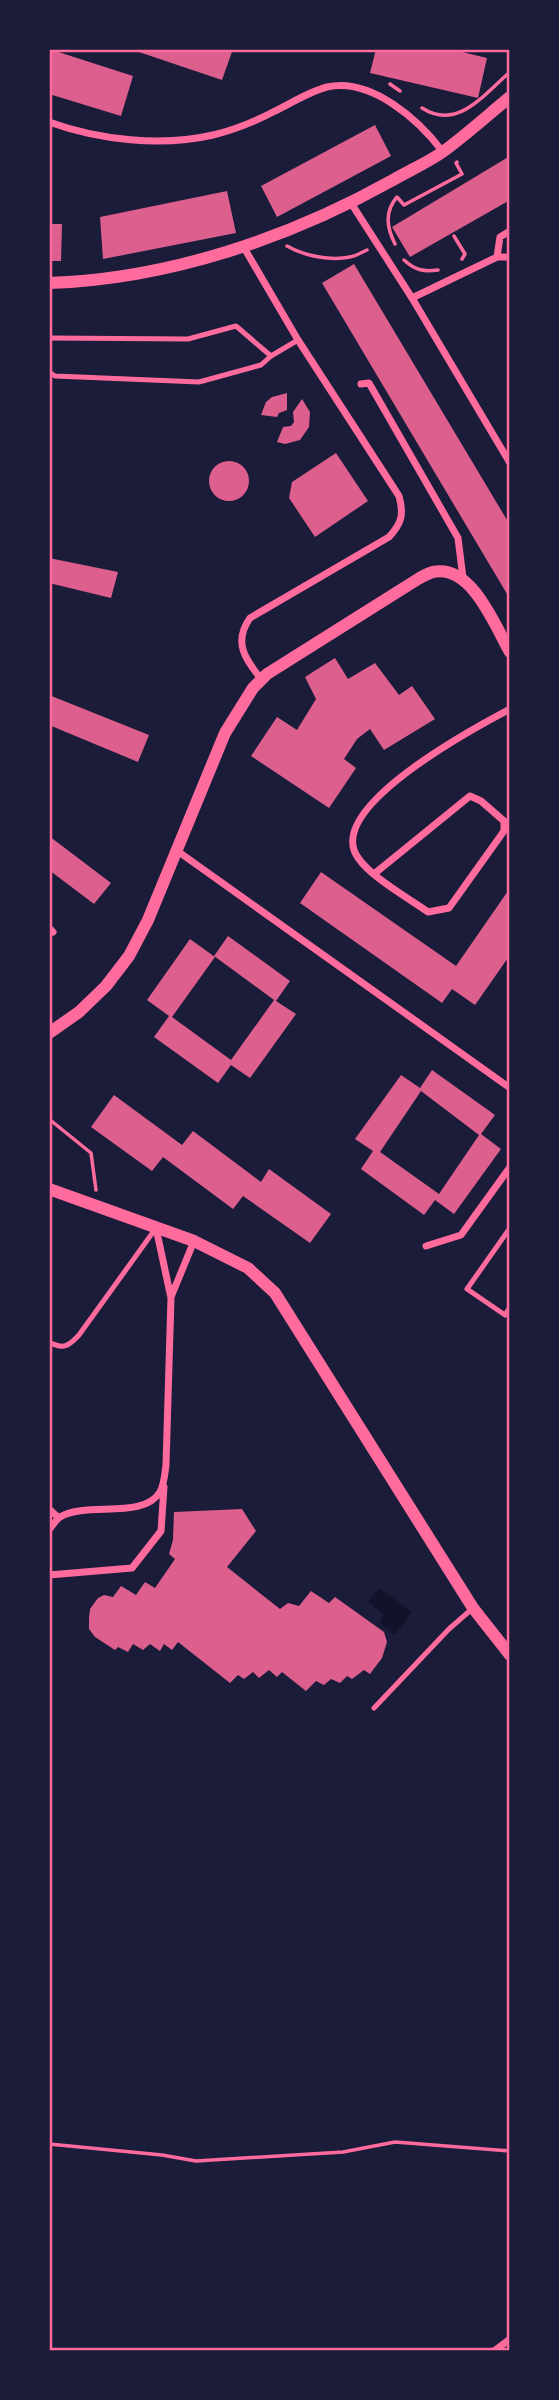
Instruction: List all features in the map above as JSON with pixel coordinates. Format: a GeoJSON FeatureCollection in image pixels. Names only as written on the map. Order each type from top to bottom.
{"type":"FeatureCollection","features":[{"type":"Feature","properties":{"kind":"street"},"geometry":{"type":"LineString","coordinates":[[49,122],[101,135],[144,140],[181,140],[244,127],[328,87],[361,88],[386,100],[427,131],[443,152]]}},
{"type":"Feature","properties":{"kind":"street"},"geometry":{"type":"LineString","coordinates":[[49,283],[89,282],[141,274],[270,236],[351,203],[443,152],[510,97]]}},
{"type":"Feature","properties":{"kind":"street"},"geometry":{"type":"LineString","coordinates":[[351,203],[412,298],[510,463]]}},
{"type":"Feature","properties":{"kind":"street"},"geometry":{"type":"LineString","coordinates":[[497,257],[500,237],[510,231]]}},
{"type":"Feature","properties":{"kind":"street"},"geometry":{"type":"LineString","coordinates":[[243,246],[298,341],[399,496],[403,512],[400,525],[389,537],[250,618],[242,629],[242,644],[246,660],[261,680]]}},
{"type":"Feature","properties":{"kind":"street"},"geometry":{"type":"LineString","coordinates":[[412,298],[497,257],[510,257]]}},
{"type":"Feature","properties":{"kind":"street"},"geometry":{"type":"LineString","coordinates":[[361,384],[369,383],[458,538],[463,578]]}},
{"type":"Feature","properties":{"kind":"street"},"geometry":{"type":"LineString","coordinates":[[51,1031],[79,1012],[106,986],[129,956],[148,920],[225,733],[238,709],[261,680],[278,665],[433,572],[448,572],[463,578],[476,593],[510,652]]}},
{"type":"Feature","properties":{"kind":"street"},"geometry":{"type":"LineString","coordinates":[[374,874],[470,796],[481,801],[504,821],[504,831],[449,908],[428,912],[374,874],[360,861],[353,848],[354,828],[374,800],[411,769],[510,709]]}},
{"type":"Feature","properties":{"kind":"street"},"geometry":{"type":"LineString","coordinates":[[176,850],[510,1087]]}},
{"type":"Feature","properties":{"kind":"street"},"geometry":{"type":"LineString","coordinates":[[426,1246],[461,1236],[510,1167]]}},
{"type":"Feature","properties":{"kind":"street"},"geometry":{"type":"LineString","coordinates":[[49,1189],[194,1241],[248,1268],[275,1293],[473,1608],[510,1655]]}},
{"type":"Feature","properties":{"kind":"street"},"geometry":{"type":"LineString","coordinates":[[49,1575],[132,1568],[161,1531],[166,1465],[171,1298],[156,1228]]}},
{"type":"Feature","properties":{"kind":"street"},"geometry":{"type":"LineString","coordinates":[[171,1298],[194,1241]]}},
{"type":"Feature","properties":{"kind":"street"},"geometry":{"type":"LineString","coordinates":[[49,1530],[60,1518],[75,1512],[132,1507],[152,1502],[162,1490],[166,1465]]}},
{"type":"Feature","properties":{"kind":"street"},"geometry":{"type":"LineString","coordinates":[[49,1509],[60,1518]]}},
{"type":"Feature","properties":{"kind":"street"},"geometry":{"type":"LineString","coordinates":[[494,2351],[510,2339]]}},
{"type":"Feature","properties":{"kind":"lane"},"geometry":{"type":"LineString","coordinates":[[49,338],[188,339],[236,326],[271,356]]}},
{"type":"Feature","properties":{"kind":"lane"},"geometry":{"type":"LineString","coordinates":[[49,372],[55,376],[199,383],[261,365],[271,356],[298,341]]}},
{"type":"Feature","properties":{"kind":"lane"},"geometry":{"type":"LineString","coordinates":[[49,1342],[58,1347],[70,1346],[156,1228]]}},
{"type":"Feature","properties":{"kind":"lane"},"geometry":{"type":"LineString","coordinates":[[510,1228],[467,1289],[505,1315],[510,1307]]}},
{"type":"Feature","properties":{"kind":"lane"},"geometry":{"type":"LineString","coordinates":[[374,1708],[449,1629],[473,1608]]}},
{"type":"Feature","properties":{"kind":"path"},"geometry":{"type":"LineString","coordinates":[[420,107],[433,115],[452,117],[465,111],[510,72]]}},
{"type":"Feature","properties":{"kind":"path"},"geometry":{"type":"LineString","coordinates":[[390,84],[400,92]]}},
{"type":"Feature","properties":{"kind":"path"},"geometry":{"type":"LineString","coordinates":[[397,248],[387,228],[391,203],[397,197],[404,205],[462,174],[456,163],[466,156]]}},
{"type":"Feature","properties":{"kind":"path"},"geometry":{"type":"LineString","coordinates":[[270,236],[300,254],[325,257],[351,257],[378,245]]}},
{"type":"Feature","properties":{"kind":"path"},"geometry":{"type":"LineString","coordinates":[[454,236],[464,254],[459,264]]}},
{"type":"Feature","properties":{"kind":"path"},"geometry":{"type":"LineString","coordinates":[[402,258],[414,269],[427,271],[446,268]]}},
{"type":"Feature","properties":{"kind":"path"},"geometry":{"type":"LineString","coordinates":[[49,1119],[91,1153],[97,1206]]}},
{"type":"Feature","properties":{"kind":"path"},"geometry":{"type":"LineString","coordinates":[[49,2144],[196,2161],[342,2152],[395,2142],[510,2151]]}},
{"type":"Feature","properties":{"kind":"shaded area"},"geometry":{"type":"Polygon","coordinates":[[[379,1588],[412,1612],[395,1635],[379,1622],[384,1615],[368,1602],[379,1588]]]}},
{"type":"Feature","properties":{"kind":"building"},"geometry":{"type":"Polygon","coordinates":[[[49,49],[133,76],[121,116],[49,94],[49,49]]]}},
{"type":"Feature","properties":{"kind":"building"},"geometry":{"type":"Polygon","coordinates":[[[130,49],[233,49],[222,80],[130,49]]]}},
{"type":"Feature","properties":{"kind":"building"},"geometry":{"type":"Polygon","coordinates":[[[376,49],[450,49],[487,58],[478,98],[370,73],[376,49]]]}},
{"type":"Feature","properties":{"kind":"building"},"geometry":{"type":"Polygon","coordinates":[[[375,125],[391,156],[277,217],[261,186],[375,125]]]}},
{"type":"Feature","properties":{"kind":"building"},"geometry":{"type":"Polygon","coordinates":[[[510,156],[510,200],[410,257],[392,227],[510,156]]]}},
{"type":"Feature","properties":{"kind":"building"},"geometry":{"type":"Polygon","coordinates":[[[227,191],[236,233],[103,259],[100,217],[227,191]]]}},
{"type":"Feature","properties":{"kind":"building"},"geometry":{"type":"Polygon","coordinates":[[[49,224],[62,224],[61,261],[49,261],[49,224]]]}},
{"type":"Feature","properties":{"kind":"building"},"geometry":{"type":"Polygon","coordinates":[[[354,264],[510,525],[510,599],[322,283],[354,264]]]}},
{"type":"Feature","properties":{"kind":"building"},"geometry":{"type":"Polygon","coordinates":[[[287,393],[287,410],[279,413],[277,417],[261,415],[266,402],[272,397],[287,393]]]}},
{"type":"Feature","properties":{"kind":"building"},"geometry":{"type":"Polygon","coordinates":[[[302,399],[310,412],[309,427],[300,440],[285,444],[277,442],[283,427],[291,426],[294,422],[293,412],[302,399]]]}},
{"type":"Feature","properties":{"kind":"building"},"geometry":{"type":"Polygon","coordinates":[[[336,453],[368,501],[315,537],[289,498],[292,482],[336,453]]]}},
{"type":"Feature","properties":{"kind":"building"},"geometry":{"type":"Polygon","coordinates":[[[229,461],[243,467],[249,481],[243,495],[229,501],[215,495],[209,481],[215,467],[229,461]]]}},
{"type":"Feature","properties":{"kind":"building"},"geometry":{"type":"Polygon","coordinates":[[[49,558],[118,572],[111,598],[49,583],[49,558]]]}},
{"type":"Feature","properties":{"kind":"building"},"geometry":{"type":"Polygon","coordinates":[[[335,658],[348,679],[375,663],[399,695],[412,686],[435,719],[384,750],[370,729],[357,739],[344,759],[356,768],[329,808],[251,756],[277,717],[297,730],[316,699],[305,677],[335,658]]]}},
{"type":"Feature","properties":{"kind":"building"},"geometry":{"type":"Polygon","coordinates":[[[49,695],[149,735],[138,762],[49,725],[49,695]]]}},
{"type":"Feature","properties":{"kind":"building"},"geometry":{"type":"Polygon","coordinates":[[[49,836],[111,883],[94,904],[49,870],[49,836]]]}},
{"type":"Feature","properties":{"kind":"building"},"geometry":{"type":"Polygon","coordinates":[[[321,872],[456,966],[510,888],[510,955],[475,1005],[452,989],[442,1003],[300,903],[321,872]]]}},
{"type":"Feature","properties":{"kind":"building"},"geometry":{"type":"Polygon","coordinates":[[[228,936],[290,981],[276,1001],[296,1014],[250,1078],[231,1065],[218,1083],[154,1037],[169,1016],[147,1000],[190,939],[215,957],[172,1017],[231,1060],[274,1000],[214,956],[228,936]]]}},
{"type":"Feature","properties":{"kind":"building"},"geometry":{"type":"Polygon","coordinates":[[[432,1070],[495,1115],[481,1134],[501,1149],[454,1214],[435,1200],[424,1215],[361,1169],[373,1151],[355,1139],[401,1075],[420,1088],[432,1070]],[[421,1091],[380,1152],[439,1194],[479,1135],[421,1091]]]}},
{"type":"Feature","properties":{"kind":"building"},"geometry":{"type":"Polygon","coordinates":[[[114,1095],[182,1145],[193,1131],[261,1182],[269,1169],[331,1214],[310,1243],[243,1196],[233,1209],[163,1157],[152,1171],[91,1127],[114,1095]]]}},
{"type":"Feature","properties":{"kind":"building"},"geometry":{"type":"Polygon","coordinates":[[[242,1509],[256,1531],[227,1567],[280,1609],[288,1603],[299,1606],[311,1591],[329,1603],[335,1597],[384,1632],[387,1642],[382,1658],[370,1674],[364,1670],[352,1679],[347,1676],[340,1683],[331,1679],[324,1685],[316,1681],[306,1691],[282,1672],[277,1677],[269,1670],[259,1678],[253,1672],[244,1679],[238,1675],[230,1683],[178,1642],[172,1650],[164,1644],[160,1651],[150,1644],[143,1650],[133,1644],[128,1652],[118,1647],[115,1650],[95,1637],[89,1629],[89,1618],[90,1609],[98,1598],[104,1595],[113,1597],[121,1586],[136,1595],[145,1582],[155,1588],[175,1559],[169,1554],[173,1540],[174,1512],[242,1509]]]}}]}
